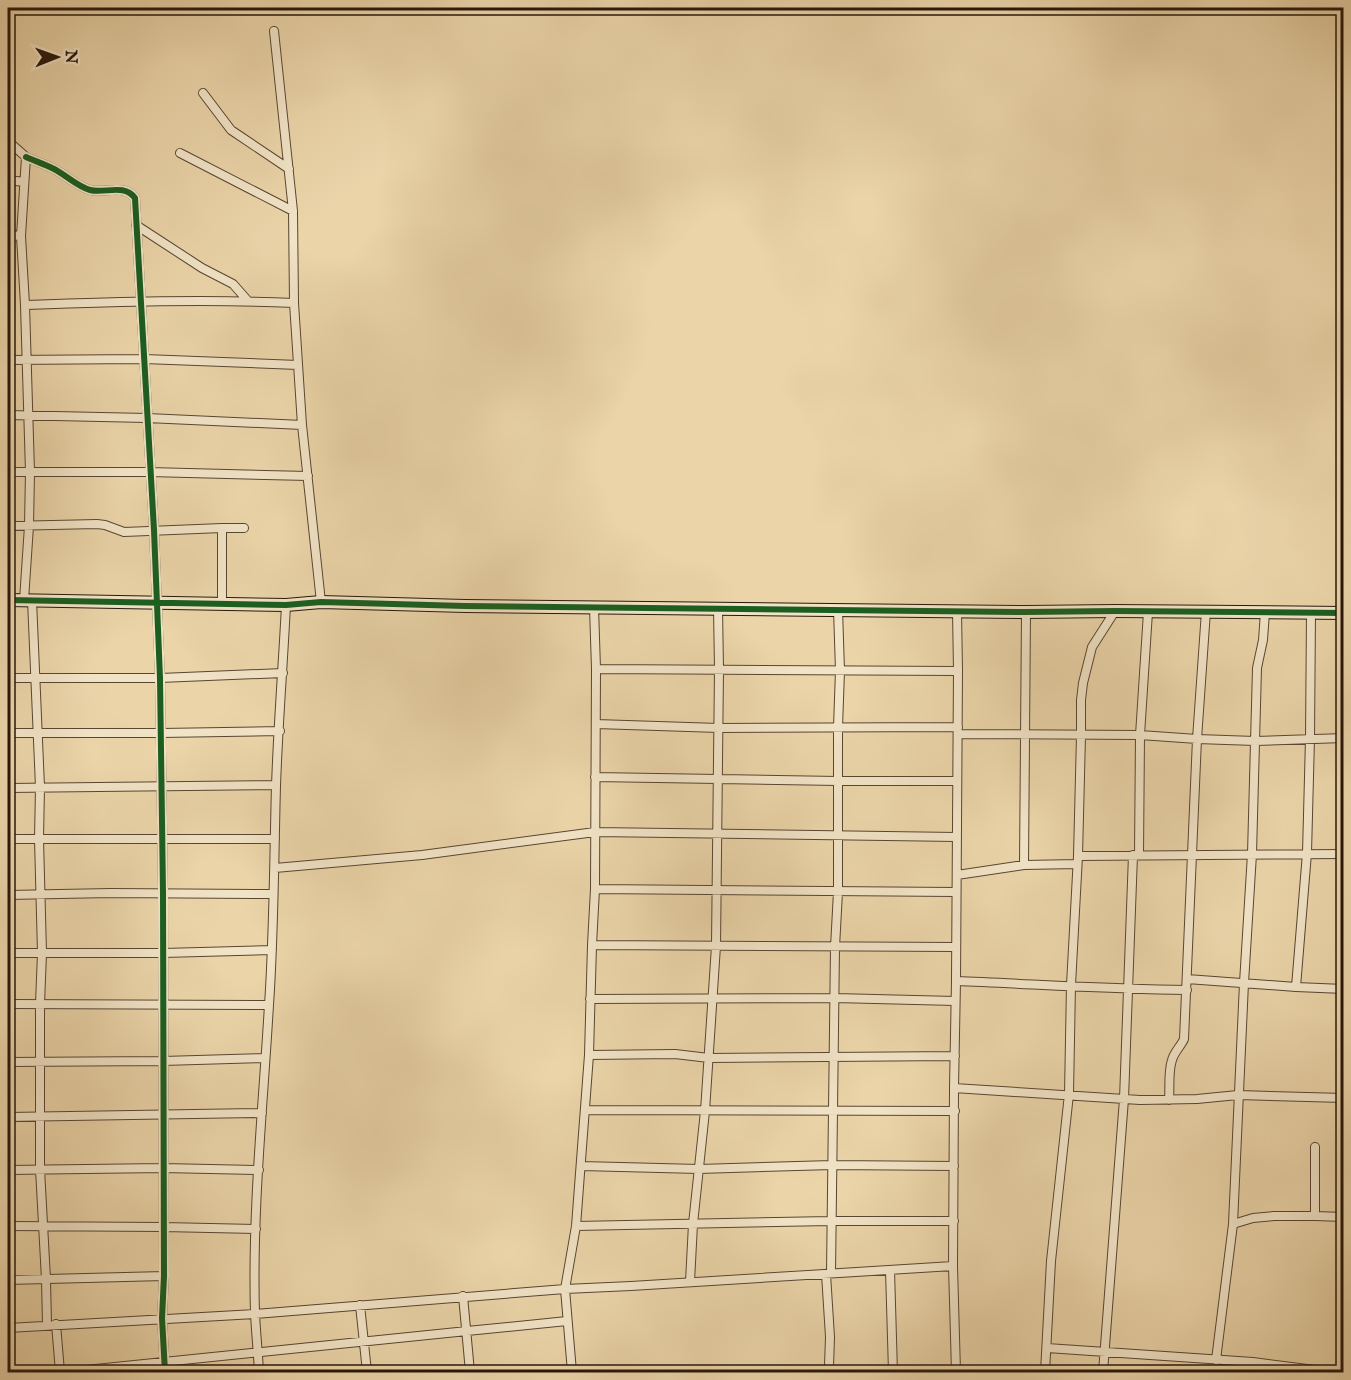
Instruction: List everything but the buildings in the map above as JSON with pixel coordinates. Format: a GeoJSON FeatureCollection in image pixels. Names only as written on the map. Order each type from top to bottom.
{"type":"FeatureCollection","features":[{"type":"Feature","properties":{"kind":"street"},"geometry":{"type":"LineString","coordinates":[[274,32],[293,211],[294,303],[302,425],[321,602]]}},
{"type":"Feature","properties":{"kind":"street"},"geometry":{"type":"LineString","coordinates":[[203,93],[231,130],[289,169]]}},
{"type":"Feature","properties":{"kind":"street"},"geometry":{"type":"LineString","coordinates":[[8,141],[26,157],[52,168],[87,190],[118,190],[131,193],[135,198],[160,678],[163,893],[164,1276],[162,1318],[165,1372]]}},
{"type":"Feature","properties":{"kind":"street"},"geometry":{"type":"LineString","coordinates":[[180,153],[293,211]]}},
{"type":"Feature","properties":{"kind":"street"},"geometry":{"type":"LineString","coordinates":[[26,157],[21,237],[30,472],[28,600],[35,678],[40,787],[42,953],[40,1169],[46,1280],[51,1325],[60,1372]]}},
{"type":"Feature","properties":{"kind":"street"},"geometry":{"type":"LineString","coordinates":[[8,180],[24,182]]}},
{"type":"Feature","properties":{"kind":"street"},"geometry":{"type":"LineString","coordinates":[[136,225],[202,268],[233,284],[248,301]]}},
{"type":"Feature","properties":{"kind":"street"},"geometry":{"type":"LineString","coordinates":[[8,235],[21,237]]}},
{"type":"Feature","properties":{"kind":"street"},"geometry":{"type":"LineString","coordinates":[[25,305],[248,301],[294,303]]}},
{"type":"Feature","properties":{"kind":"street"},"geometry":{"type":"LineString","coordinates":[[8,360],[144,359],[298,365]]}},
{"type":"Feature","properties":{"kind":"street"},"geometry":{"type":"LineString","coordinates":[[8,415],[302,425]]}},
{"type":"Feature","properties":{"kind":"street"},"geometry":{"type":"LineString","coordinates":[[8,472],[149,472],[308,476]]}},
{"type":"Feature","properties":{"kind":"street"},"geometry":{"type":"LineString","coordinates":[[8,526],[97,524],[124,532],[244,528]]}},
{"type":"Feature","properties":{"kind":"street"},"geometry":{"type":"LineString","coordinates":[[222,528],[222,604]]}},
{"type":"Feature","properties":{"kind":"street"},"geometry":{"type":"LineString","coordinates":[[8,600],[286,605],[321,602],[465,606],[1344,613]]}},
{"type":"Feature","properties":{"kind":"street"},"geometry":{"type":"LineString","coordinates":[[259,1372],[255,1314],[256,1229],[270,1005],[276,785],[286,605]]}},
{"type":"Feature","properties":{"kind":"street"},"geometry":{"type":"LineString","coordinates":[[572,1372],[565,1289],[576,1226],[589,1055],[595,889],[594,607]]}},
{"type":"Feature","properties":{"kind":"street"},"geometry":{"type":"LineString","coordinates":[[690,1282],[716,946],[718,608]]}},
{"type":"Feature","properties":{"kind":"street"},"geometry":{"type":"LineString","coordinates":[[829,1366],[828,1274],[838,892],[840,671],[838,609]]}},
{"type":"Feature","properties":{"kind":"street"},"geometry":{"type":"LineString","coordinates":[[956,1372],[953,1266],[957,611]]}},
{"type":"Feature","properties":{"kind":"street"},"geometry":{"type":"LineString","coordinates":[[1045,1372],[1051,1261],[1069,1094],[1081,700],[1092,647],[1114,611]]}},
{"type":"Feature","properties":{"kind":"street"},"geometry":{"type":"LineString","coordinates":[[1169,1100],[1171,1062],[1184,1041],[1191,855],[1206,611]]}},
{"type":"Feature","properties":{"kind":"street"},"geometry":{"type":"LineString","coordinates":[[1024,864],[1026,612]]}},
{"type":"Feature","properties":{"kind":"street"},"geometry":{"type":"LineString","coordinates":[[1103,1372],[1124,1099],[1140,735],[1148,612]]}},
{"type":"Feature","properties":{"kind":"street"},"geometry":{"type":"LineString","coordinates":[[1216,1360],[1233,1224],[1252,854],[1257,668],[1263,640],[1265,612]]}},
{"type":"Feature","properties":{"kind":"street"},"geometry":{"type":"LineString","coordinates":[[1296,987],[1307,853],[1311,612]]}},
{"type":"Feature","properties":{"kind":"street"},"geometry":{"type":"LineString","coordinates":[[596,669],[958,671]]}},
{"type":"Feature","properties":{"kind":"street"},"geometry":{"type":"LineString","coordinates":[[8,678],[160,678],[283,673]]}},
{"type":"Feature","properties":{"kind":"street"},"geometry":{"type":"LineString","coordinates":[[596,724],[718,728],[838,727],[1025,735],[1140,735],[1255,741],[1344,738]]}},
{"type":"Feature","properties":{"kind":"street"},"geometry":{"type":"LineString","coordinates":[[8,733],[280,731]]}},
{"type":"Feature","properties":{"kind":"street"},"geometry":{"type":"LineString","coordinates":[[596,777],[957,781]]}},
{"type":"Feature","properties":{"kind":"street"},"geometry":{"type":"LineString","coordinates":[[8,788],[276,785]]}},
{"type":"Feature","properties":{"kind":"street"},"geometry":{"type":"LineString","coordinates":[[275,868],[422,855],[595,832],[957,837]]}},
{"type":"Feature","properties":{"kind":"street"},"geometry":{"type":"LineString","coordinates":[[8,839],[275,838]]}},
{"type":"Feature","properties":{"kind":"street"},"geometry":{"type":"LineString","coordinates":[[957,875],[1024,864],[1136,855],[1344,854]]}},
{"type":"Feature","properties":{"kind":"street"},"geometry":{"type":"LineString","coordinates":[[595,889],[956,892]]}},
{"type":"Feature","properties":{"kind":"street"},"geometry":{"type":"LineString","coordinates":[[8,895],[273,894]]}},
{"type":"Feature","properties":{"kind":"street"},"geometry":{"type":"LineString","coordinates":[[592,945],[956,947]]}},
{"type":"Feature","properties":{"kind":"street"},"geometry":{"type":"LineString","coordinates":[[8,953],[272,950]]}},
{"type":"Feature","properties":{"kind":"street"},"geometry":{"type":"LineString","coordinates":[[1187,979],[1344,989]]}},
{"type":"Feature","properties":{"kind":"street"},"geometry":{"type":"LineString","coordinates":[[956,981],[1187,990]]}},
{"type":"Feature","properties":{"kind":"street"},"geometry":{"type":"LineString","coordinates":[[590,999],[834,998],[956,1001]]}},
{"type":"Feature","properties":{"kind":"street"},"geometry":{"type":"LineString","coordinates":[[8,1004],[270,1005]]}},
{"type":"Feature","properties":{"kind":"street"},"geometry":{"type":"LineString","coordinates":[[589,1055],[675,1054],[709,1058],[955,1056]]}},
{"type":"Feature","properties":{"kind":"street"},"geometry":{"type":"LineString","coordinates":[[8,1062],[265,1058]]}},
{"type":"Feature","properties":{"kind":"street"},"geometry":{"type":"LineString","coordinates":[[954,1088],[1124,1099],[1197,1100],[1238,1095],[1344,1098]]}},
{"type":"Feature","properties":{"kind":"street"},"geometry":{"type":"LineString","coordinates":[[586,1110],[955,1111]]}},
{"type":"Feature","properties":{"kind":"street"},"geometry":{"type":"LineString","coordinates":[[8,1117],[262,1113]]}},
{"type":"Feature","properties":{"kind":"street"},"geometry":{"type":"LineString","coordinates":[[1315,1147],[1315,1216]]}},
{"type":"Feature","properties":{"kind":"street"},"geometry":{"type":"LineString","coordinates":[[581,1166],[699,1169],[832,1165],[954,1166]]}},
{"type":"Feature","properties":{"kind":"street"},"geometry":{"type":"LineString","coordinates":[[8,1170],[163,1168],[259,1170]]}},
{"type":"Feature","properties":{"kind":"street"},"geometry":{"type":"LineString","coordinates":[[1233,1224],[1253,1218],[1274,1216],[1344,1217]]}},
{"type":"Feature","properties":{"kind":"street"},"geometry":{"type":"LineString","coordinates":[[576,1226],[954,1221]]}},
{"type":"Feature","properties":{"kind":"street"},"geometry":{"type":"LineString","coordinates":[[8,1226],[256,1229]]}},
{"type":"Feature","properties":{"kind":"street"},"geometry":{"type":"LineString","coordinates":[[8,1328],[255,1314],[565,1289],[953,1266]]}},
{"type":"Feature","properties":{"kind":"street"},"geometry":{"type":"LineString","coordinates":[[890,1270],[893,1372]]}},
{"type":"Feature","properties":{"kind":"street"},"geometry":{"type":"LineString","coordinates":[[8,1280],[164,1276]]}},
{"type":"Feature","properties":{"kind":"street"},"geometry":{"type":"LineString","coordinates":[[463,1296],[470,1372]]}},
{"type":"Feature","properties":{"kind":"street"},"geometry":{"type":"LineString","coordinates":[[360,1305],[367,1372]]}},
{"type":"Feature","properties":{"kind":"street"},"geometry":{"type":"LineString","coordinates":[[66,1372],[567,1322]]}},
{"type":"Feature","properties":{"kind":"street"},"geometry":{"type":"LineString","coordinates":[[1047,1348],[1253,1362],[1331,1372]]}},
{"type":"Feature","properties":{"kind":"cycle path"},"geometry":{"type":"LineString","coordinates":[[26,157],[46,165],[90,190],[120,190],[135,198],[160,678],[163,893],[164,1276],[162,1318],[165,1372]]}},
{"type":"Feature","properties":{"kind":"cycle path"},"geometry":{"type":"LineString","coordinates":[[8,600],[286,605],[321,602],[465,606],[1344,613]]}}]}
